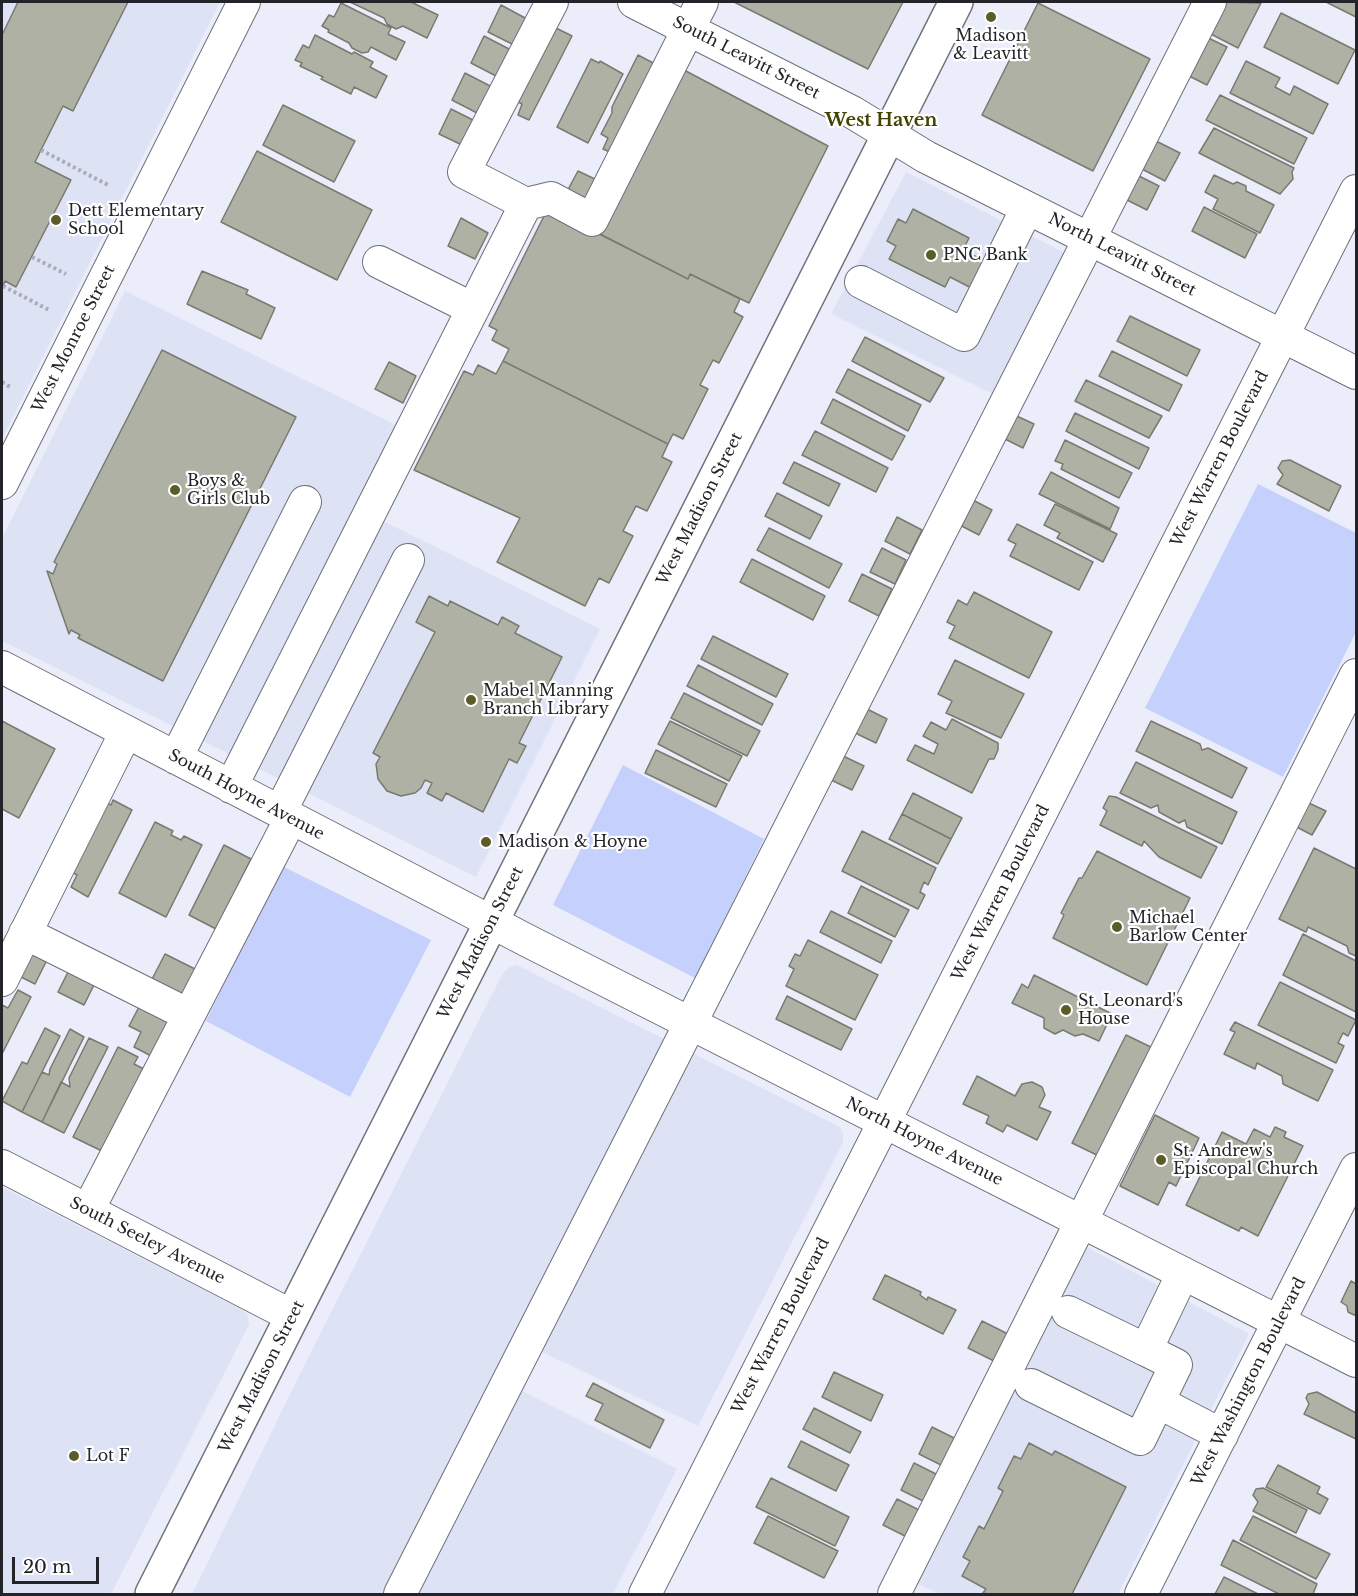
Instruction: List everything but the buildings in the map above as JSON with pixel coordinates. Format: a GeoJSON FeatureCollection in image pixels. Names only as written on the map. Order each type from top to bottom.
{"type":"FeatureCollection","features":[{"type":"Feature","properties":{"kind":"main road","name":"West Madison Street"},"geometry":{"type":"LineString","coordinates":[[152,1594],[956,2]]}},
{"type":"Feature","properties":{"kind":"street","name":"West Monroe Street"},"geometry":{"type":"LineString","coordinates":[[2,483],[244,2]]}},
{"type":"Feature","properties":{"kind":"street"},"geometry":{"type":"LineString","coordinates":[[552,2],[464,172],[526,204],[551,198],[592,220],[702,2]]}},
{"type":"Feature","properties":{"kind":"street","name":"South Leavitt Street"},"geometry":{"type":"LineString","coordinates":[[634,2],[852,112],[889,134]]}},
{"type":"Feature","properties":{"kind":"street"},"geometry":{"type":"LineString","coordinates":[[400,1594],[1210,2]]}},
{"type":"Feature","properties":{"kind":"street","name":"North Leavitt Street"},"geometry":{"type":"LineString","coordinates":[[889,134],[926,157],[1356,373]]}},
{"type":"Feature","properties":{"kind":"street","name":"West Warren Boulevard"},"geometry":{"type":"LineString","coordinates":[[645,1594],[1356,191]]}},
{"type":"Feature","properties":{"kind":"street"},"geometry":{"type":"LineString","coordinates":[[231,787],[526,204]]}},
{"type":"Feature","properties":{"kind":"street"},"geometry":{"type":"LineString","coordinates":[[861,282],[964,335],[1027,208]]}},
{"type":"Feature","properties":{"kind":"street"},"geometry":{"type":"LineString","coordinates":[[379,262],[472,309]]}},
{"type":"Feature","properties":{"kind":"street"},"geometry":{"type":"LineString","coordinates":[[176,758],[304,502]]}},
{"type":"Feature","properties":{"kind":"street"},"geometry":{"type":"LineString","coordinates":[[88,1210],[189,1015],[408,560]]}},
{"type":"Feature","properties":{"kind":"street","name":"South Hoyne Avenue"},"geometry":{"type":"LineString","coordinates":[[2,667],[492,922]]}},
{"type":"Feature","properties":{"kind":"street"},"geometry":{"type":"LineString","coordinates":[[894,1594],[1356,675]]}},
{"type":"Feature","properties":{"kind":"street"},"geometry":{"type":"LineString","coordinates":[[2,980],[126,732]]}},
{"type":"Feature","properties":{"kind":"street","name":"North Hoyne Avenue"},"geometry":{"type":"LineString","coordinates":[[492,922],[1356,1361]]}},
{"type":"Feature","properties":{"kind":"street"},"geometry":{"type":"LineString","coordinates":[[25,933],[189,1015]]}},
{"type":"Feature","properties":{"kind":"street","name":"South Seeley Avenue"},"geometry":{"type":"LineString","coordinates":[[2,1166],[292,1316]]}},
{"type":"Feature","properties":{"kind":"street","name":"West Washington Boulevard"},"geometry":{"type":"LineString","coordinates":[[1141,1594],[1356,1169]]}},
{"type":"Feature","properties":{"kind":"street"},"geometry":{"type":"LineString","coordinates":[[1146,1350],[1183,1273]]}},
{"type":"Feature","properties":{"kind":"street"},"geometry":{"type":"LineString","coordinates":[[1032,1385],[1140,1438],[1158,1402],[1176,1365],[1068,1312]]}},
{"type":"Feature","properties":{"kind":"street"},"geometry":{"type":"LineString","coordinates":[[1158,1402],[1222,1435]]}},
{"type":"Feature","properties":{"kind":"path"},"geometry":{"type":"LineString","coordinates":[[41,150],[110,186]]}},
{"type":"Feature","properties":{"kind":"path"},"geometry":{"type":"LineString","coordinates":[[32,257],[66,274]]}},
{"type":"Feature","properties":{"kind":"path"},"geometry":{"type":"LineString","coordinates":[[3,286],[49,310]]}},
{"type":"Feature","properties":{"kind":"path"},"geometry":{"type":"LineString","coordinates":[[2,382],[10,387]]}},
{"type":"Feature","properties":{"kind":"shaded area","name":"Dett Elementary School"},"geometry":{"type":"Polygon","coordinates":[[[2,2],[220,2],[2,439],[2,2]]]}},
{"type":"Feature","properties":{"kind":"shaded area"},"geometry":{"type":"Polygon","coordinates":[[[906,172],[1079,260],[1007,401],[831,314],[906,172]]]}},
{"type":"Feature","properties":{"kind":"shaded area"},"geometry":{"type":"Polygon","coordinates":[[[125,291],[410,432],[369,514],[600,629],[476,877],[2,641],[2,539],[125,291]]]}},
{"type":"Feature","properties":{"kind":"shaded area"},"geometry":{"type":"Polygon","coordinates":[[[1258,484],[1356,533],[1356,632],[1283,777],[1145,708],[1258,484]]]}},
{"type":"Feature","properties":{"kind":"shaded area"},"geometry":{"type":"Polygon","coordinates":[[[623,765],[764,839],[695,978],[553,905],[623,765]]]}},
{"type":"Feature","properties":{"kind":"shaded area"},"geometry":{"type":"Polygon","coordinates":[[[282,866],[431,940],[350,1097],[206,1021],[282,866]]]}},
{"type":"Feature","properties":{"kind":"shaded area"},"geometry":{"type":"Polygon","coordinates":[[[517,965],[840,1127],[843,1134],[843,1143],[698,1426],[536,1349],[518,1389],[677,1469],[613,1594],[192,1594],[308,1358],[503,973],[517,965]]]}},
{"type":"Feature","properties":{"kind":"shaded area","name":"Lot F"},"geometry":{"type":"Polygon","coordinates":[[[2,1187],[247,1314],[249,1325],[111,1594],[2,1594],[2,1187]]]}},
{"type":"Feature","properties":{"kind":"shaded area"},"geometry":{"type":"Polygon","coordinates":[[[1072,1239],[1249,1334],[1118,1594],[940,1594],[903,1577],[1072,1239]]]}},
{"type":"Feature","properties":{"kind":"place","name":"Madison & Leavitt"},"geometry":{"type":"Point","coordinates":[991,17]}},
{"type":"Feature","properties":{"kind":"place","name":"Dett Elementary School"},"geometry":{"type":"Point","coordinates":[56,220]}},
{"type":"Feature","properties":{"kind":"place","name":"PNC Bank"},"geometry":{"type":"Point","coordinates":[931,255]}},
{"type":"Feature","properties":{"kind":"place","name":"Boys & Girls Club"},"geometry":{"type":"Point","coordinates":[175,490]}},
{"type":"Feature","properties":{"kind":"place","name":"Mabel Manning Branch Library"},"geometry":{"type":"Point","coordinates":[471,700]}},
{"type":"Feature","properties":{"kind":"place","name":"Madison & Hoyne"},"geometry":{"type":"Point","coordinates":[486,842]}},
{"type":"Feature","properties":{"kind":"place","name":"Michael Barlow Center"},"geometry":{"type":"Point","coordinates":[1117,927]}},
{"type":"Feature","properties":{"kind":"place","name":"St. Leonard's House"},"geometry":{"type":"Point","coordinates":[1066,1010]}},
{"type":"Feature","properties":{"kind":"place","name":"St. Andrew's Episcopal Church"},"geometry":{"type":"Point","coordinates":[1161,1160]}},
{"type":"Feature","properties":{"kind":"place","name":"Lot F"},"geometry":{"type":"Point","coordinates":[74,1456]}},
{"type":"Feature","properties":{"kind":"district","name":"West Haven"},"geometry":{"type":"Point","coordinates":[881,121]}}]}
